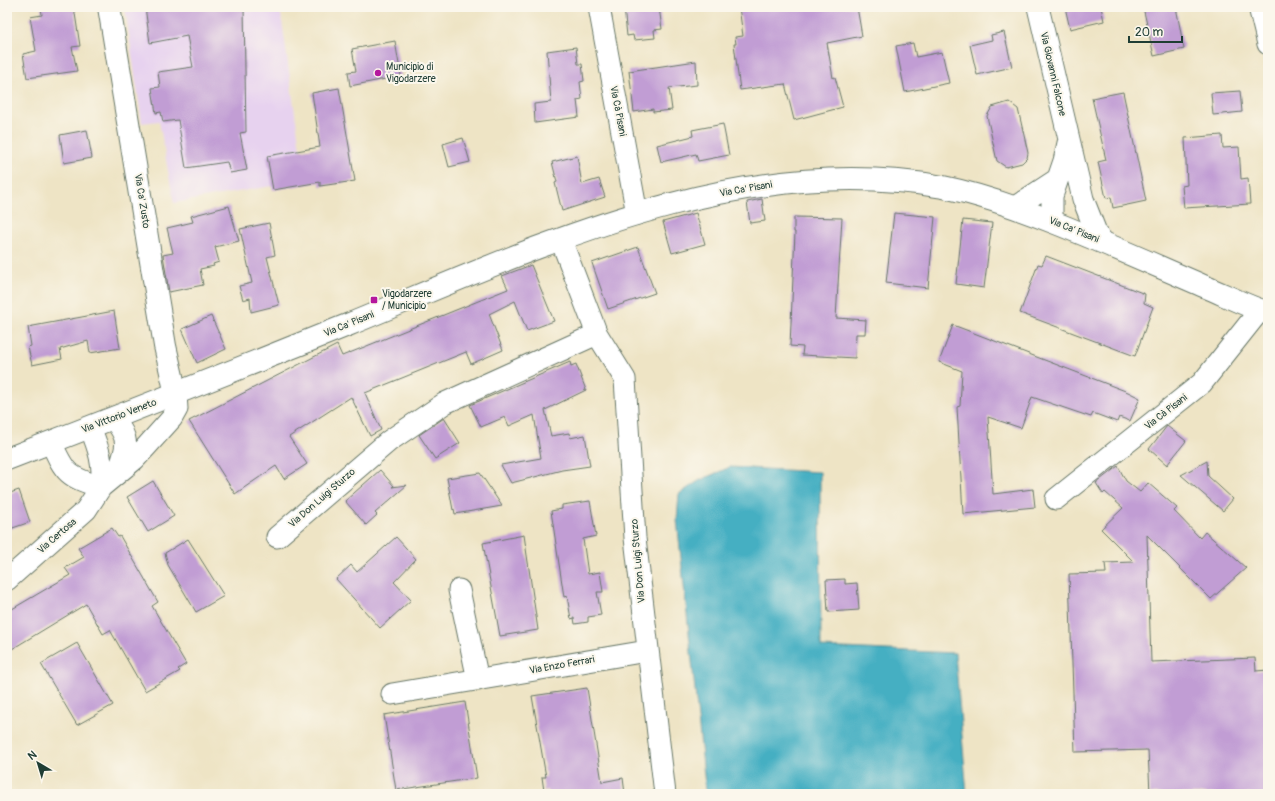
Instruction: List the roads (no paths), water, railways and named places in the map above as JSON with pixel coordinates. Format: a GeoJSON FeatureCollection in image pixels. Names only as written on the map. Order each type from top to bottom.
{"type":"FeatureCollection","features":[{"type":"Feature","properties":{"kind":"main road","name":"Via Ca' Zusto"},"geometry":{"type":"LineString","coordinates":[[109,7],[165,346],[176,394]]}},
{"type":"Feature","properties":{"kind":"main road","name":"Via Ca' Pisani"},"geometry":{"type":"LineString","coordinates":[[231,372],[561,240],[638,214],[729,191],[769,184],[809,181],[879,180],[941,187],[968,193],[1015,207],[1052,221],[1264,311]]}},
{"type":"Feature","properties":{"kind":"main road","name":"Via Vittorio Veneto"},"geometry":{"type":"LineString","coordinates":[[7,459],[231,372]]}},
{"type":"Feature","properties":{"kind":"street","name":"Via Cà Pisani"},"geometry":{"type":"LineString","coordinates":[[599,7],[638,214]]}},
{"type":"Feature","properties":{"kind":"street","name":"Via Giovanni Falcone"},"geometry":{"type":"LineString","coordinates":[[1038,7],[1076,175],[1091,222],[1103,242]]}},
{"type":"Feature","properties":{"kind":"street"},"geometry":{"type":"LineString","coordinates":[[1259,7],[1268,44]]}},
{"type":"Feature","properties":{"kind":"street","name":"Via Giovanni Falcone"},"geometry":{"type":"LineString","coordinates":[[1052,221],[1052,196],[1056,180],[1064,161],[1068,140]]}},
{"type":"Feature","properties":{"kind":"street","name":"Via Giovanni Falcone"},"geometry":{"type":"LineString","coordinates":[[1052,221],[1066,208],[1073,195],[1076,175]]}},
{"type":"Feature","properties":{"kind":"street"},"geometry":{"type":"LineString","coordinates":[[1015,207],[1056,180]]}},
{"type":"Feature","properties":{"kind":"street","name":"Via Don Luigi Sturzo"},"geometry":{"type":"LineString","coordinates":[[561,240],[597,334],[625,379],[634,538],[664,794]]}},
{"type":"Feature","properties":{"kind":"street","name":"Via Cà Pisani"},"geometry":{"type":"LineString","coordinates":[[1056,499],[1202,383],[1264,311]]}},
{"type":"Feature","properties":{"kind":"street","name":"Via Don Luigi Sturzo"},"geometry":{"type":"LineString","coordinates":[[277,537],[389,441],[445,403],[597,334]]}},
{"type":"Feature","properties":{"kind":"street","name":"Via Certosa"},"geometry":{"type":"LineString","coordinates":[[7,580],[86,510],[101,487],[135,459],[172,418],[177,408],[176,394]]}},
{"type":"Feature","properties":{"kind":"street"},"geometry":{"type":"LineString","coordinates":[[113,418],[126,438],[127,447],[118,473]]}},
{"type":"Feature","properties":{"kind":"street","name":"Via Certosa"},"geometry":{"type":"LineString","coordinates":[[90,427],[100,454],[104,475],[101,487]]}},
{"type":"Feature","properties":{"kind":"street"},"geometry":{"type":"LineString","coordinates":[[52,442],[60,464],[76,480],[101,487]]}},
{"type":"Feature","properties":{"kind":"street"},"geometry":{"type":"LineString","coordinates":[[459,590],[478,680]]}},
{"type":"Feature","properties":{"kind":"street","name":"Via Enzo Ferrari"},"geometry":{"type":"LineString","coordinates":[[392,694],[647,651]]}},
{"type":"Feature","properties":{"kind":"water"},"geometry":{"type":"Polygon","coordinates":[[[730,467],[820,472],[821,647],[955,653],[967,794],[706,794],[677,520],[679,494],[700,480],[730,467]]]}},
{"type":"Feature","properties":{"kind":"place","name":"Municipio di Vigodarzere"},"geometry":{"type":"Point","coordinates":[378,73]}},
{"type":"Feature","properties":{"kind":"place","name":"Vigodarzere / Municipio"},"geometry":{"type":"Point","coordinates":[374,300]}}]}
